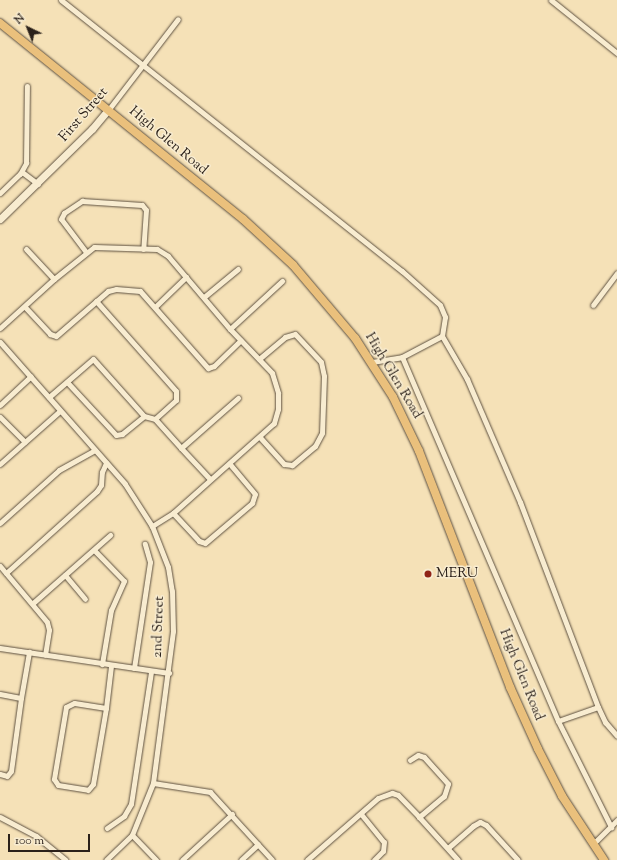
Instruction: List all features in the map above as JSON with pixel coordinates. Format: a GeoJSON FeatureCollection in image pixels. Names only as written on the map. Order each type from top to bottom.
{"type":"FeatureCollection","features":[{"type":"Feature","properties":{"kind":"main road","name":"High Glen Road"},"geometry":{"type":"LineString","coordinates":[[0,23],[109,109],[243,219],[293,265],[331,307],[372,362],[419,450],[524,720],[550,773],[604,860]]}},
{"type":"Feature","properties":{"kind":"street"},"geometry":{"type":"LineString","coordinates":[[60,0],[402,271],[440,305],[445,317],[442,336],[468,379],[517,495],[598,707],[605,722],[617,736]]}},
{"type":"Feature","properties":{"kind":"street"},"geometry":{"type":"LineString","coordinates":[[551,0],[617,53]]}},
{"type":"Feature","properties":{"kind":"street","name":"First Street"},"geometry":{"type":"LineString","coordinates":[[0,219],[38,184],[109,109],[178,19]]}},
{"type":"Feature","properties":{"kind":"street"},"geometry":{"type":"LineString","coordinates":[[0,193],[22,172],[27,153],[27,86]]}},
{"type":"Feature","properties":{"kind":"street"},"geometry":{"type":"LineString","coordinates":[[22,172],[38,184]]}},
{"type":"Feature","properties":{"kind":"street"},"geometry":{"type":"LineString","coordinates":[[86,252],[61,219],[64,213],[82,201],[142,205],[146,210],[143,249]]}},
{"type":"Feature","properties":{"kind":"street"},"geometry":{"type":"LineString","coordinates":[[0,328],[86,252],[99,246],[157,249],[164,253],[272,373],[278,393],[276,420],[260,437],[210,479],[173,513],[152,526]]}},
{"type":"Feature","properties":{"kind":"street"},"geometry":{"type":"LineString","coordinates":[[26,249],[54,279]]}},
{"type":"Feature","properties":{"kind":"street"},"geometry":{"type":"LineString","coordinates":[[204,297],[238,269]]}},
{"type":"Feature","properties":{"kind":"street"},"geometry":{"type":"LineString","coordinates":[[593,305],[617,273]]}},
{"type":"Feature","properties":{"kind":"street"},"geometry":{"type":"LineString","coordinates":[[156,306],[186,277]]}},
{"type":"Feature","properties":{"kind":"street"},"geometry":{"type":"LineString","coordinates":[[230,328],[282,281]]}},
{"type":"Feature","properties":{"kind":"street"},"geometry":{"type":"LineString","coordinates":[[25,307],[50,334],[54,336],[108,291],[116,289],[142,292],[156,306],[208,368],[214,366],[241,340]]}},
{"type":"Feature","properties":{"kind":"street"},"geometry":{"type":"LineString","coordinates":[[96,301],[176,391],[176,400],[155,419]]}},
{"type":"Feature","properties":{"kind":"street"},"geometry":{"type":"LineString","coordinates":[[259,359],[285,337],[295,334],[321,362],[324,376],[322,433],[315,446],[292,465],[284,464],[260,437]]}},
{"type":"Feature","properties":{"kind":"street"},"geometry":{"type":"LineString","coordinates":[[372,362],[402,356],[442,336]]}},
{"type":"Feature","properties":{"kind":"street","name":"2nd Street"},"geometry":{"type":"LineString","coordinates":[[0,342],[136,499],[152,526],[166,561],[172,592],[173,632],[154,783],[132,835],[106,860]]}},
{"type":"Feature","properties":{"kind":"street"},"geometry":{"type":"LineString","coordinates":[[0,352],[5,348]]}},
{"type":"Feature","properties":{"kind":"street"},"geometry":{"type":"LineString","coordinates":[[402,356],[558,721],[611,826]]}},
{"type":"Feature","properties":{"kind":"street"},"geometry":{"type":"LineString","coordinates":[[49,397],[90,360],[95,360],[144,416],[155,419],[210,479]]}},
{"type":"Feature","properties":{"kind":"street"},"geometry":{"type":"LineString","coordinates":[[0,405],[31,376]]}},
{"type":"Feature","properties":{"kind":"street"},"geometry":{"type":"LineString","coordinates":[[67,382],[116,435],[122,434],[144,416]]}},
{"type":"Feature","properties":{"kind":"street"},"geometry":{"type":"LineString","coordinates":[[181,448],[238,398]]}},
{"type":"Feature","properties":{"kind":"street"},"geometry":{"type":"LineString","coordinates":[[0,464],[60,411]]}},
{"type":"Feature","properties":{"kind":"street"},"geometry":{"type":"LineString","coordinates":[[0,417],[25,442]]}},
{"type":"Feature","properties":{"kind":"street"},"geometry":{"type":"LineString","coordinates":[[0,523],[58,470],[95,450]]}},
{"type":"Feature","properties":{"kind":"street"},"geometry":{"type":"LineString","coordinates":[[6,573],[97,491],[101,485],[102,472],[106,463]]}},
{"type":"Feature","properties":{"kind":"street"},"geometry":{"type":"LineString","coordinates":[[173,513],[198,541],[205,543],[252,503],[255,494],[229,463]]}},
{"type":"Feature","properties":{"kind":"street"},"geometry":{"type":"LineString","coordinates":[[33,603],[110,535]]}},
{"type":"Feature","properties":{"kind":"street"},"geometry":{"type":"LineString","coordinates":[[134,668],[150,562],[145,544]]}},
{"type":"Feature","properties":{"kind":"street"},"geometry":{"type":"LineString","coordinates":[[94,550],[124,581],[111,610],[102,664]]}},
{"type":"Feature","properties":{"kind":"street"},"geometry":{"type":"LineString","coordinates":[[0,566],[33,603],[48,626],[45,655]]}},
{"type":"Feature","properties":{"kind":"street"},"geometry":{"type":"LineString","coordinates":[[65,575],[85,599]]}},
{"type":"Feature","properties":{"kind":"street"},"geometry":{"type":"LineString","coordinates":[[0,648],[111,666],[169,673]]}},
{"type":"Feature","properties":{"kind":"street"},"geometry":{"type":"LineString","coordinates":[[0,774],[6,776],[11,771],[29,652]]}},
{"type":"Feature","properties":{"kind":"street"},"geometry":{"type":"LineString","coordinates":[[106,708],[74,703],[66,707],[54,779],[58,785],[83,790],[91,788],[106,708],[111,666]]}},
{"type":"Feature","properties":{"kind":"street"},"geometry":{"type":"LineString","coordinates":[[107,828],[124,816],[131,804],[151,671]]}},
{"type":"Feature","properties":{"kind":"street"},"geometry":{"type":"LineString","coordinates":[[0,694],[21,698]]}},
{"type":"Feature","properties":{"kind":"street"},"geometry":{"type":"LineString","coordinates":[[558,721],[598,707]]}},
{"type":"Feature","properties":{"kind":"street"},"geometry":{"type":"LineString","coordinates":[[410,760],[418,755],[424,757],[448,784],[444,796],[419,817]]}},
{"type":"Feature","properties":{"kind":"street"},"geometry":{"type":"LineString","coordinates":[[154,783],[210,792],[232,814],[272,860]]}},
{"type":"Feature","properties":{"kind":"street"},"geometry":{"type":"LineString","coordinates":[[307,860],[378,798],[392,793],[398,796],[449,847],[458,860]]}},
{"type":"Feature","properties":{"kind":"street"},"geometry":{"type":"LineString","coordinates":[[182,860],[232,814]]}},
{"type":"Feature","properties":{"kind":"street"},"geometry":{"type":"LineString","coordinates":[[361,814],[384,842],[383,851],[374,860]]}},
{"type":"Feature","properties":{"kind":"street"},"geometry":{"type":"LineString","coordinates":[[0,817],[36,836],[66,860]]}},
{"type":"Feature","properties":{"kind":"street"},"geometry":{"type":"LineString","coordinates":[[593,844],[617,820]]}},
{"type":"Feature","properties":{"kind":"street"},"geometry":{"type":"LineString","coordinates":[[449,847],[473,826],[480,822],[486,825],[518,860]]}},
{"type":"Feature","properties":{"kind":"street"},"geometry":{"type":"LineString","coordinates":[[132,835],[156,860]]}},
{"type":"Feature","properties":{"kind":"street"},"geometry":{"type":"LineString","coordinates":[[241,860],[258,844]]}},
{"type":"Feature","properties":{"kind":"place","name":"MERU"},"geometry":{"type":"Point","coordinates":[428,574]}}]}
